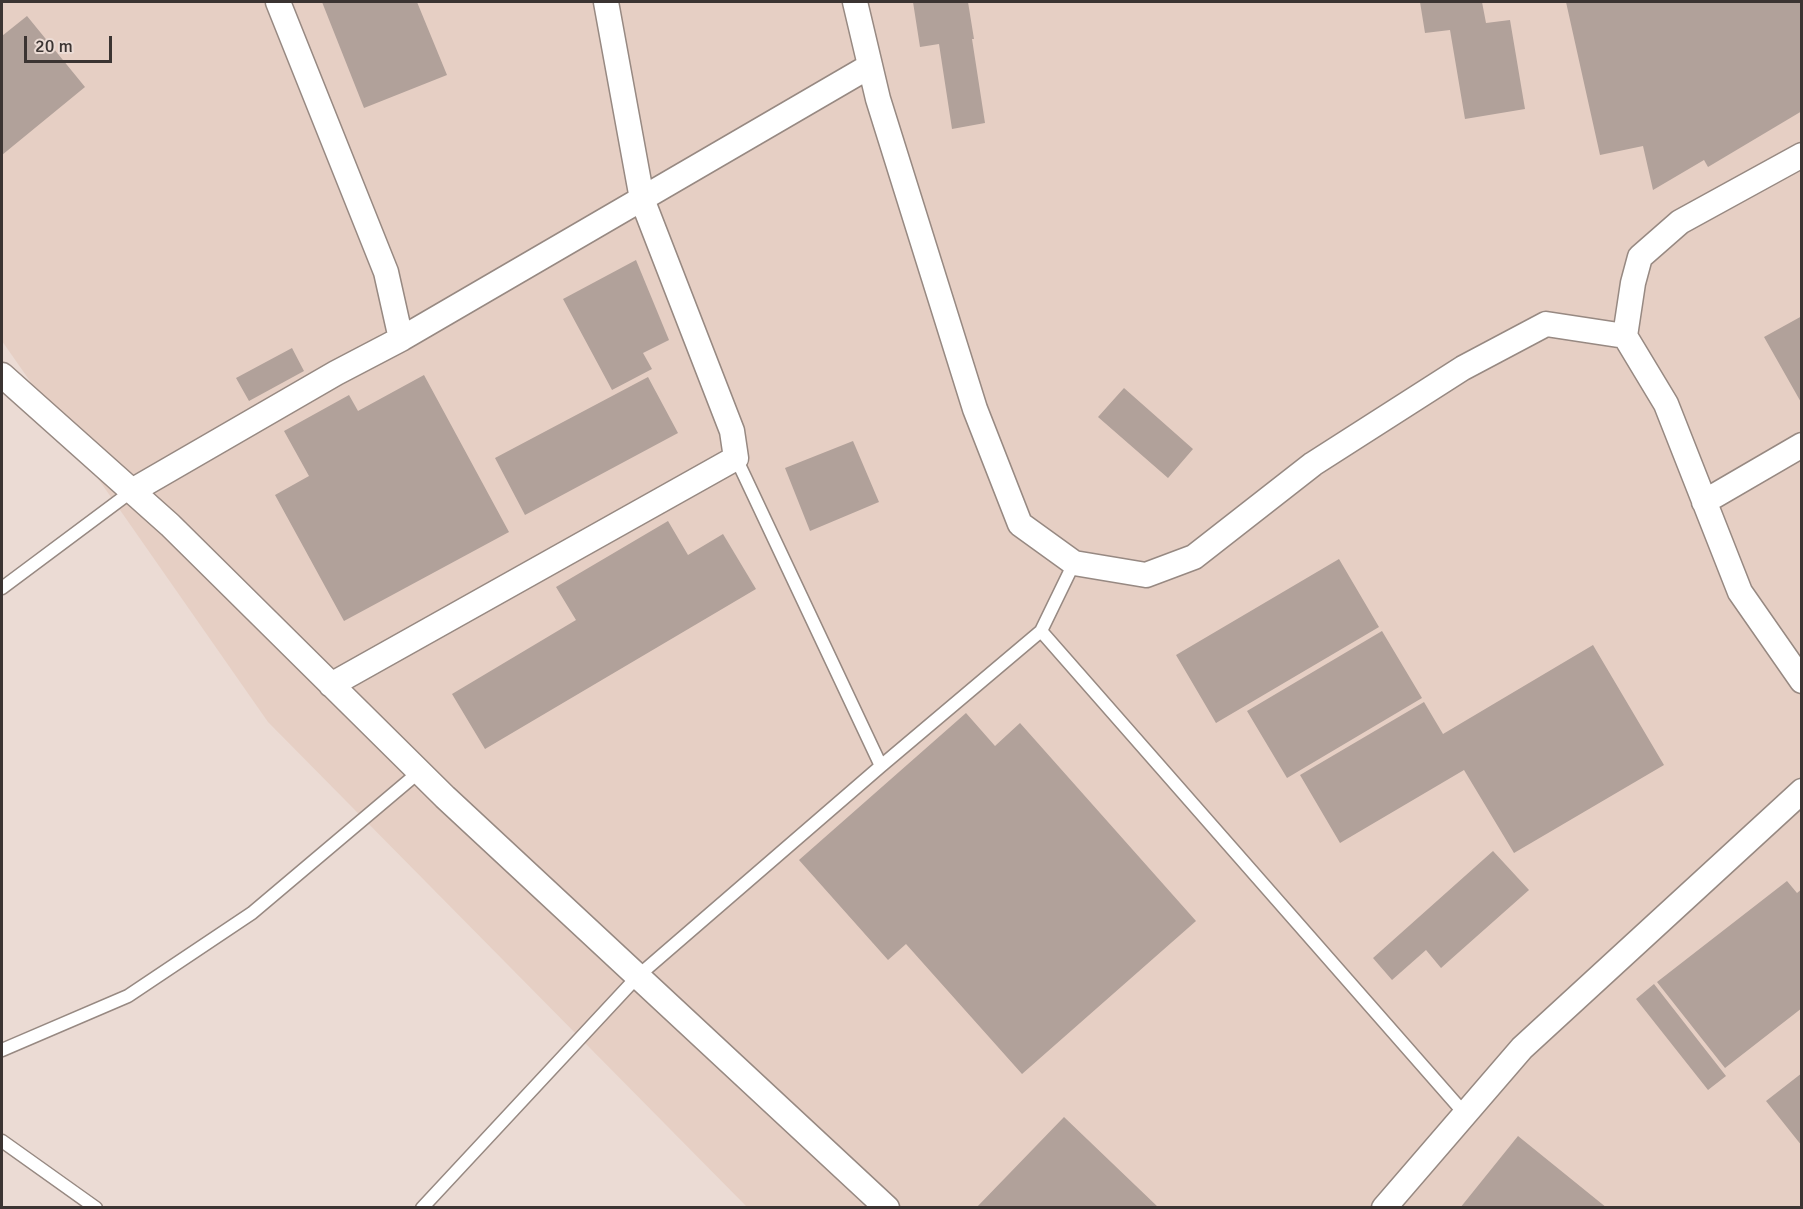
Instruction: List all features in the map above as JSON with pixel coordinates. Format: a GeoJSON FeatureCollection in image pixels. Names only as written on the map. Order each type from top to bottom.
{"type":"FeatureCollection","features":[{"type":"Feature","properties":{"kind":"street"},"geometry":{"type":"LineString","coordinates":[[278,2],[386,272],[401,339]]}},
{"type":"Feature","properties":{"kind":"street"},"geometry":{"type":"LineString","coordinates":[[331,685],[736,458],[732,431],[642,199],[606,2]]}},
{"type":"Feature","properties":{"kind":"street"},"geometry":{"type":"LineString","coordinates":[[855,2],[878,99],[975,409],[1020,524],[1074,563],[1146,575],[1194,556],[1313,464],[1463,368],[1546,324],[1625,336]]}},
{"type":"Feature","properties":{"kind":"street"},"geometry":{"type":"LineString","coordinates":[[132,491],[401,339],[870,66]]}},
{"type":"Feature","properties":{"kind":"street"},"geometry":{"type":"LineString","coordinates":[[1802,155],[1680,222],[1641,257],[1633,283],[1625,336],[1666,404],[1740,592],[1802,681]]}},
{"type":"Feature","properties":{"kind":"street"},"geometry":{"type":"LineString","coordinates":[[2,375],[179,534],[419,772],[887,1208]]}},
{"type":"Feature","properties":{"kind":"street"},"geometry":{"type":"LineString","coordinates":[[1704,502],[1802,445]]}},
{"type":"Feature","properties":{"kind":"street"},"geometry":{"type":"LineString","coordinates":[[1384,1208],[1522,1048],[1802,791]]}},
{"type":"Feature","properties":{"kind":"lane"},"geometry":{"type":"LineString","coordinates":[[736,458],[881,766]]}},
{"type":"Feature","properties":{"kind":"lane"},"geometry":{"type":"LineString","coordinates":[[2,588],[132,491]]}},
{"type":"Feature","properties":{"kind":"lane"},"geometry":{"type":"LineString","coordinates":[[422,1208],[638,976],[1041,631],[1074,563]]}},
{"type":"Feature","properties":{"kind":"lane"},"geometry":{"type":"LineString","coordinates":[[1041,631],[1465,1114]]}},
{"type":"Feature","properties":{"kind":"lane"},"geometry":{"type":"LineString","coordinates":[[2,1050],[128,996],[147,984],[252,913],[419,772]]}},
{"type":"Feature","properties":{"kind":"lane"},"geometry":{"type":"LineString","coordinates":[[2,1141],[96,1208]]}},
{"type":"Feature","properties":{"kind":"shaded area"},"geometry":{"type":"Polygon","coordinates":[[[2,2],[1801,2],[1801,1207],[747,1207],[268,722],[2,341],[2,2]]]}},
{"type":"Feature","properties":{"kind":"building"},"geometry":{"type":"Polygon","coordinates":[[[322,2],[417,2],[447,75],[364,108],[322,2]]]}},
{"type":"Feature","properties":{"kind":"building"},"geometry":{"type":"Polygon","coordinates":[[[913,2],[968,2],[985,123],[952,129],[939,44],[920,47],[913,2]]]}},
{"type":"Feature","properties":{"kind":"building"},"geometry":{"type":"Polygon","coordinates":[[[1420,2],[1482,2],[1486,23],[1510,20],[1525,109],[1465,119],[1450,30],[1425,33],[1420,2]]]}},
{"type":"Feature","properties":{"kind":"building"},"geometry":{"type":"Polygon","coordinates":[[[1566,2],[1802,2],[1802,111],[1708,167],[1704,160],[1653,190],[1643,146],[1600,155],[1566,2]]]}},
{"type":"Feature","properties":{"kind":"building"},"geometry":{"type":"Polygon","coordinates":[[[27,16],[85,87],[2,155],[2,36],[27,16]]]}},
{"type":"Feature","properties":{"kind":"building"},"geometry":{"type":"Polygon","coordinates":[[[636,260],[669,340],[643,353],[652,369],[612,390],[563,299],[636,260]]]}},
{"type":"Feature","properties":{"kind":"building"},"geometry":{"type":"Polygon","coordinates":[[[1802,316],[1802,404],[1764,337],[1802,316]]]}},
{"type":"Feature","properties":{"kind":"building"},"geometry":{"type":"Polygon","coordinates":[[[292,348],[304,371],[249,401],[236,378],[292,348]]]}},
{"type":"Feature","properties":{"kind":"building"},"geometry":{"type":"Polygon","coordinates":[[[424,375],[509,532],[344,621],[275,495],[309,476],[284,431],[349,395],[358,411],[424,375]]]}},
{"type":"Feature","properties":{"kind":"building"},"geometry":{"type":"Polygon","coordinates":[[[648,377],[678,433],[525,515],[495,458],[648,377]]]}},
{"type":"Feature","properties":{"kind":"building"},"geometry":{"type":"Polygon","coordinates":[[[1124,388],[1193,449],[1168,478],[1098,417],[1124,388]]]}},
{"type":"Feature","properties":{"kind":"building"},"geometry":{"type":"Polygon","coordinates":[[[853,441],[879,502],[810,531],[785,468],[853,441]]]}},
{"type":"Feature","properties":{"kind":"building"},"geometry":{"type":"Polygon","coordinates":[[[668,521],[688,555],[723,534],[756,589],[485,749],[452,694],[576,620],[556,587],[668,521]]]}},
{"type":"Feature","properties":{"kind":"building"},"geometry":{"type":"Polygon","coordinates":[[[1339,559],[1379,627],[1216,723],[1176,655],[1339,559]]]}},
{"type":"Feature","properties":{"kind":"building"},"geometry":{"type":"Polygon","coordinates":[[[1382,631],[1422,698],[1287,778],[1247,711],[1382,631]]]}},
{"type":"Feature","properties":{"kind":"building"},"geometry":{"type":"Polygon","coordinates":[[[1593,645],[1664,765],[1514,853],[1464,770],[1340,843],[1300,775],[1424,702],[1443,734],[1593,645]]]}},
{"type":"Feature","properties":{"kind":"building"},"geometry":{"type":"Polygon","coordinates":[[[966,713],[995,746],[1020,723],[1196,921],[1022,1074],[906,944],[888,960],[799,860],[966,713]]]}},
{"type":"Feature","properties":{"kind":"building"},"geometry":{"type":"Polygon","coordinates":[[[1493,851],[1529,890],[1441,968],[1426,950],[1392,980],[1373,958],[1493,851]]]}},
{"type":"Feature","properties":{"kind":"building"},"geometry":{"type":"Polygon","coordinates":[[[1787,881],[1797,893],[1802,889],[1802,1008],[1725,1068],[1657,982],[1787,881]]]}},
{"type":"Feature","properties":{"kind":"building"},"geometry":{"type":"Polygon","coordinates":[[[1654,984],[1726,1076],[1708,1090],[1636,999],[1654,984]]]}},
{"type":"Feature","properties":{"kind":"building"},"geometry":{"type":"Polygon","coordinates":[[[1802,1073],[1802,1146],[1766,1101],[1802,1073]]]}},
{"type":"Feature","properties":{"kind":"building"},"geometry":{"type":"Polygon","coordinates":[[[1064,1117],[1159,1208],[976,1208],[1064,1117]]]}},
{"type":"Feature","properties":{"kind":"building"},"geometry":{"type":"Polygon","coordinates":[[[1518,1136],[1607,1208],[1460,1208],[1518,1136]]]}}]}
